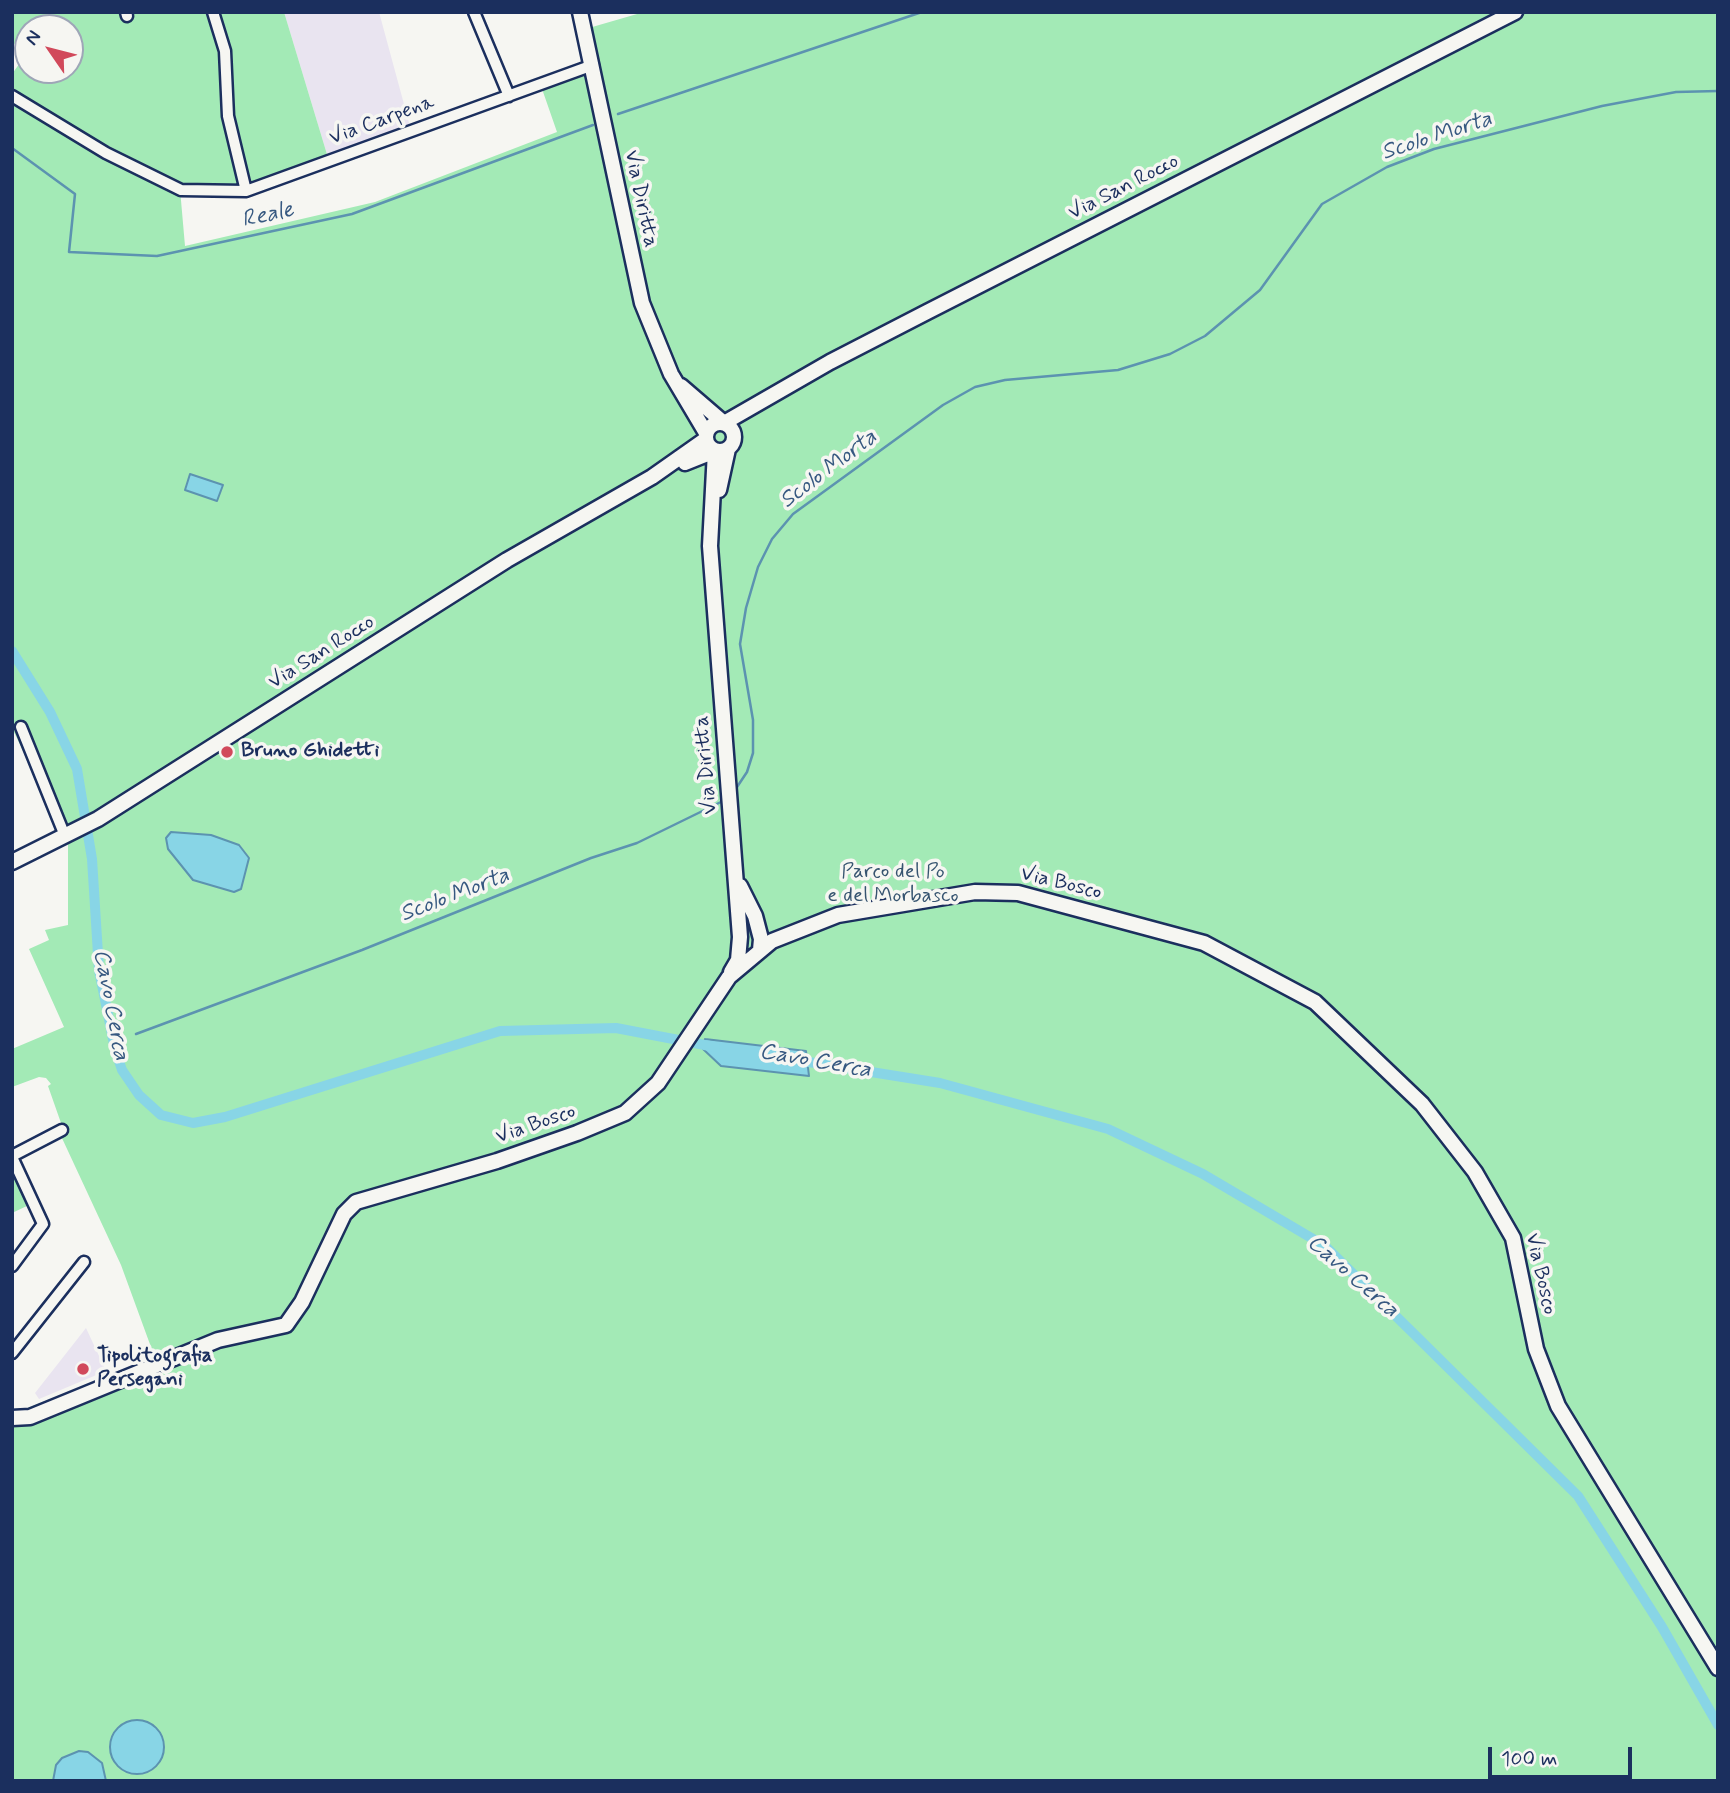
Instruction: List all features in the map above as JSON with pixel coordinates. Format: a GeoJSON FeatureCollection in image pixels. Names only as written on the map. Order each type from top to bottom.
{"type":"FeatureCollection","features":[{"type":"Feature","properties":{"kind":"street"},"geometry":{"type":"LineString","coordinates":[[214,12],[226,51],[228,117],[246,191]]}},
{"type":"Feature","properties":{"kind":"street"},"geometry":{"type":"LineString","coordinates":[[474,12],[509,96]]}},
{"type":"Feature","properties":{"kind":"street","name":"Via Diritta"},"geometry":{"type":"LineString","coordinates":[[580,12],[593,65],[615,185],[642,303],[653,336],[671,374],[728,427]]}},
{"type":"Feature","properties":{"kind":"street","name":"Via San Rocco"},"geometry":{"type":"LineString","coordinates":[[714,443],[715,424],[728,427],[755,406],[830,362],[1515,12]]}},
{"type":"Feature","properties":{"kind":"street","name":"Via Carpena"},"geometry":{"type":"LineString","coordinates":[[12,97],[106,153],[181,190],[246,191],[593,65]]}},
{"type":"Feature","properties":{"kind":"street","name":"Via Diritta"},"geometry":{"type":"LineString","coordinates":[[681,386],[714,443],[710,526]]}},
{"type":"Feature","properties":{"kind":"street"},"geometry":{"type":"LineString","coordinates":[[714,443],[734,441],[728,427]]}},
{"type":"Feature","properties":{"kind":"street","name":"Via Diritta"},"geometry":{"type":"LineString","coordinates":[[714,443],[710,526],[740,937],[738,960],[729,977]]}},
{"type":"Feature","properties":{"kind":"street","name":"Via San Rocco"},"geometry":{"type":"LineString","coordinates":[[652,477],[680,465],[714,443]]}},
{"type":"Feature","properties":{"kind":"street","name":"Via San Rocco"},"geometry":{"type":"LineString","coordinates":[[12,862],[98,819],[507,560],[714,443]]}},
{"type":"Feature","properties":{"kind":"street"},"geometry":{"type":"LineString","coordinates":[[680,465],[701,470],[713,482]]}},
{"type":"Feature","properties":{"kind":"street"},"geometry":{"type":"LineString","coordinates":[[22,727],[68,834]]}},
{"type":"Feature","properties":{"kind":"street","name":"Via Diritta"},"geometry":{"type":"LineString","coordinates":[[736,876],[755,916],[761,950]]}},
{"type":"Feature","properties":{"kind":"street","name":"Via Bosco"},"geometry":{"type":"LineString","coordinates":[[12,1418],[30,1417],[218,1340],[286,1325],[302,1302],[344,1214],[356,1202],[497,1161],[607,1121],[643,1100],[675,1059],[729,977],[761,950],[793,931],[838,915],[929,897],[975,892],[1018,893],[1204,943],[1315,1002],[1422,1104],[1475,1172],[1513,1238],[1536,1349],[1558,1406],[1718,1668]]}},
{"type":"Feature","properties":{"kind":"street"},"geometry":{"type":"LineString","coordinates":[[755,916],[774,929],[793,931]]}},
{"type":"Feature","properties":{"kind":"street"},"geometry":{"type":"LineString","coordinates":[[740,937],[761,950]]}},
{"type":"Feature","properties":{"kind":"street"},"geometry":{"type":"LineString","coordinates":[[12,1266],[43,1224],[12,1156],[62,1130]]}},
{"type":"Feature","properties":{"kind":"street"},"geometry":{"type":"LineString","coordinates":[[12,1353],[84,1262]]}},
{"type":"Feature","properties":{"kind":"shaded area"},"geometry":{"type":"Polygon","coordinates":[[[284,12],[379,12],[411,130],[329,161],[284,12]]]}},
{"type":"Feature","properties":{"kind":"shaded area"},"geometry":{"type":"Polygon","coordinates":[[[86,1328],[106,1371],[39,1399],[35,1393],[86,1328]]]}},
{"type":"Feature","properties":{"kind":"green space","name":"Parco del Po e del Morbasco"},"geometry":{"type":"Polygon","coordinates":[[[12,12],[284,12],[329,161],[246,192],[180,189],[185,246],[375,202],[557,132],[541,86],[584,70],[575,32],[644,12],[1718,12],[1718,1781],[12,1781],[12,1411],[25,1409],[155,1358],[121,1265],[61,1136],[61,1123],[48,1086],[51,1084],[46,1078],[39,1077],[12,1087],[12,1049],[64,1027],[29,949],[49,940],[45,930],[68,925],[68,844],[12,728],[12,74],[14,71],[14,84],[84,84],[84,14],[14,14],[14,43],[12,12]]]}},
{"type":"Feature","properties":{"kind":"green space"},"geometry":{"type":"Polygon","coordinates":[[[12,1173],[29,1205],[12,1213],[12,1173]]]}},
{"type":"Feature","properties":{"kind":"water"},"geometry":{"type":"Polygon","coordinates":[[[190,474],[223,485],[217,501],[185,490],[190,474]]]}},
{"type":"Feature","properties":{"kind":"water"},"geometry":{"type":"Polygon","coordinates":[[[171,832],[211,835],[239,845],[249,858],[241,889],[234,892],[193,880],[168,849],[166,838],[171,832]]]}},
{"type":"Feature","properties":{"kind":"water"},"geometry":{"type":"Polygon","coordinates":[[[705,1039],[806,1051],[809,1076],[721,1066],[703,1049],[705,1039]]]}},
{"type":"Feature","properties":{"kind":"water"},"geometry":{"type":"Polygon","coordinates":[[[137,1720],[156,1728],[164,1747],[156,1766],[137,1774],[118,1766],[110,1747],[118,1728],[137,1720]]]}},
{"type":"Feature","properties":{"kind":"water"},"geometry":{"type":"Polygon","coordinates":[[[79,1751],[88,1752],[102,1763],[106,1781],[53,1781],[56,1765],[62,1758],[79,1751]]]}},
{"type":"Feature","properties":{"kind":"waterway","name":"Reale"},"geometry":{"type":"LineString","coordinates":[[618,114],[922,12]]}},
{"type":"Feature","properties":{"kind":"waterway","name":"Scolo Morta"},"geometry":{"type":"LineString","coordinates":[[735,790],[747,772],[753,753],[753,720],[740,644],[746,608],[758,567],[772,539],[793,514],[943,405],[975,387],[1005,380],[1118,370],[1170,354],[1205,336],[1260,290],[1322,204],[1387,167],[1434,149],[1602,106],[1676,92],[1718,91]]}},
{"type":"Feature","properties":{"kind":"waterway","name":"Reale"},"geometry":{"type":"LineString","coordinates":[[12,148],[75,194],[69,252],[157,256],[352,214],[593,125]]}},
{"type":"Feature","properties":{"kind":"waterway","name":"Cavo Cerca"},"geometry":{"type":"LineString","coordinates":[[12,651],[50,712],[77,769],[92,859],[99,970],[115,1049],[122,1070],[139,1095],[161,1115],[193,1123],[225,1117],[500,1031],[616,1028],[715,1047]]}},
{"type":"Feature","properties":{"kind":"waterway","name":"Scolo Morta"},"geometry":{"type":"LineString","coordinates":[[136,1034],[362,950],[591,858],[637,843],[725,800]]}},
{"type":"Feature","properties":{"kind":"waterway","name":"Cavo Cerca"},"geometry":{"type":"LineString","coordinates":[[796,1060],[940,1083],[1108,1129],[1203,1174],[1325,1246],[1578,1496],[1662,1627],[1718,1725]]}},
{"type":"Feature","properties":{"kind":"place","name":"Bruno Ghidetti"},"geometry":{"type":"Point","coordinates":[227,752]}},
{"type":"Feature","properties":{"kind":"place","name":"Tipolitografia Persegani"},"geometry":{"type":"Point","coordinates":[83,1369]}}]}
